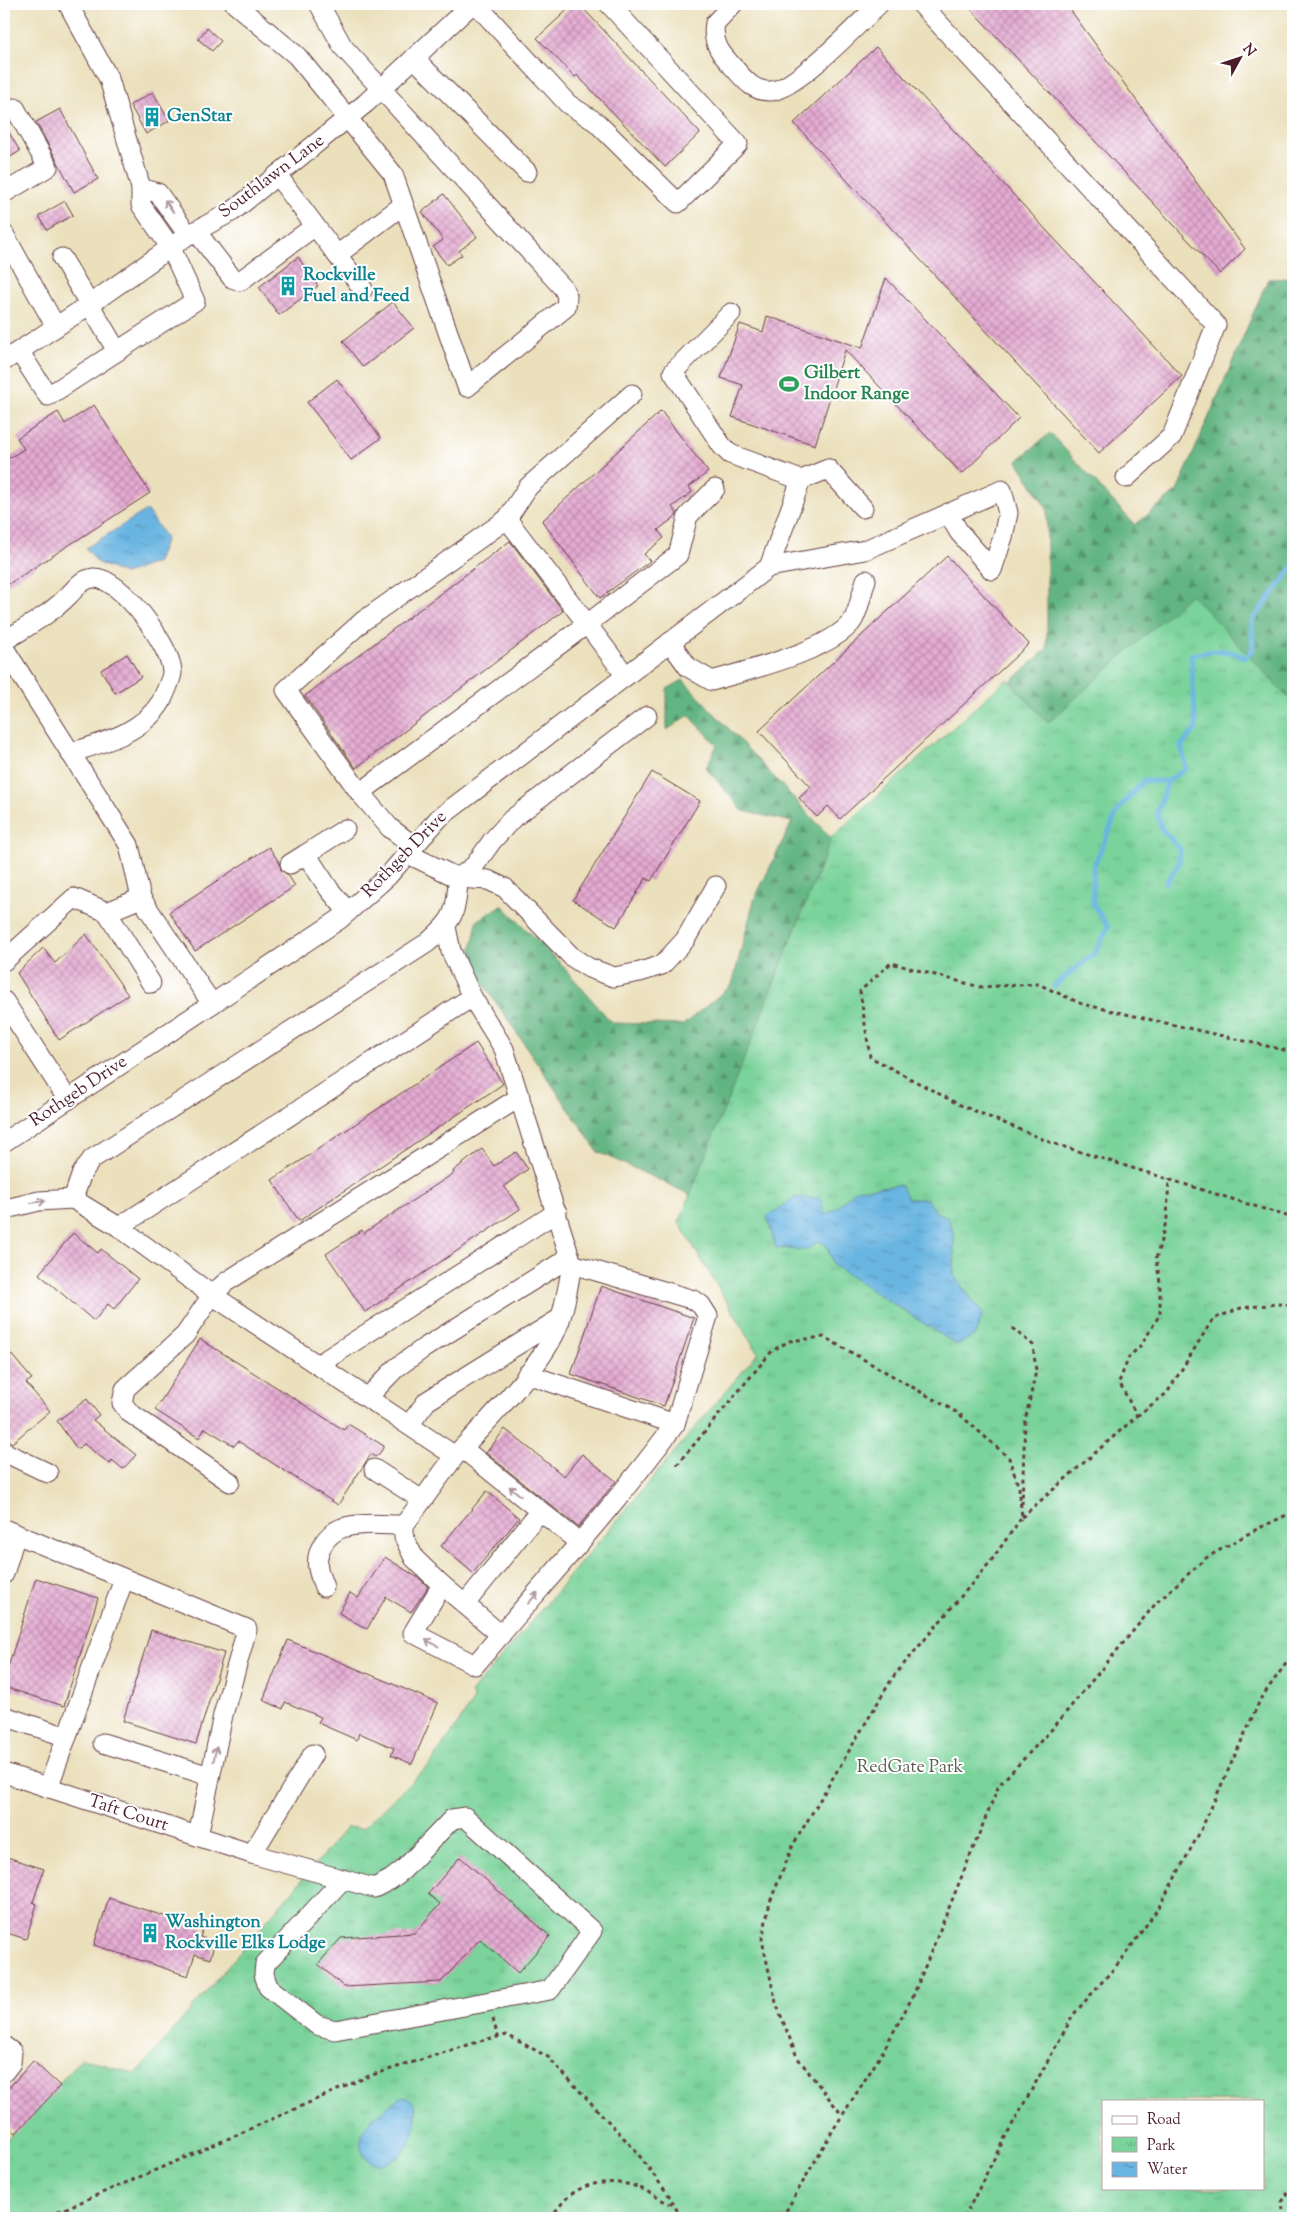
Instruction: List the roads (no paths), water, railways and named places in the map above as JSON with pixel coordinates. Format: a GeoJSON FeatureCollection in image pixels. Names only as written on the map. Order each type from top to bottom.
{"type":"FeatureCollection","features":[{"type":"Feature","properties":{"kind":"street"},"geometry":{"type":"LineString","coordinates":[[12,356],[48,396],[195,301],[171,248],[141,205],[141,188],[109,79],[68,4]]}},
{"type":"Feature","properties":{"kind":"street"},"geometry":{"type":"LineString","coordinates":[[235,4],[297,56],[393,174],[467,386],[566,307],[567,296],[563,288],[343,47],[320,4]]}},
{"type":"Feature","properties":{"kind":"street"},"geometry":{"type":"LineString","coordinates":[[474,4],[568,104],[596,122],[678,203],[738,144],[609,4]]}},
{"type":"Feature","properties":{"kind":"street","name":"Southlawn Lane"},"geometry":{"type":"LineString","coordinates":[[12,356],[192,233],[233,210],[348,118],[474,4]]}},
{"type":"Feature","properties":{"kind":"street"},"geometry":{"type":"LineString","coordinates":[[733,4],[715,23],[715,42],[722,54],[748,84],[758,89],[770,91],[792,83],[879,4]]}},
{"type":"Feature","properties":{"kind":"street"},"geometry":{"type":"LineString","coordinates":[[921,4],[1216,326],[1172,436],[1126,478]]}},
{"type":"Feature","properties":{"kind":"street"},"geometry":{"type":"LineString","coordinates":[[414,58],[526,172]]}},
{"type":"Feature","properties":{"kind":"street"},"geometry":{"type":"LineString","coordinates":[[4,193],[48,167],[15,108]]}},
{"type":"Feature","properties":{"kind":"street"},"geometry":{"type":"LineString","coordinates":[[277,175],[363,289]]}},
{"type":"Feature","properties":{"kind":"street"},"geometry":{"type":"LineString","coordinates":[[141,188],[158,193],[232,278],[240,281],[315,226]]}},
{"type":"Feature","properties":{"kind":"street"},"geometry":{"type":"LineString","coordinates":[[337,255],[403,205]]}},
{"type":"Feature","properties":{"kind":"street"},"geometry":{"type":"LineString","coordinates":[[4,234],[56,327]]}},
{"type":"Feature","properties":{"kind":"street"},"geometry":{"type":"LineString","coordinates":[[62,258],[117,351]]}},
{"type":"Feature","properties":{"kind":"street"},"geometry":{"type":"LineString","coordinates":[[731,313],[674,372],[722,446],[730,454],[801,480],[828,469],[863,508]]}},
{"type":"Feature","properties":{"kind":"street"},"geometry":{"type":"LineString","coordinates":[[632,394],[528,487],[508,519],[363,621],[286,690],[360,793],[411,850],[458,878],[488,880],[505,888],[572,957],[589,968],[614,977],[640,972],[662,964],[685,940],[716,886]]}},
{"type":"Feature","properties":{"kind":"street"},"geometry":{"type":"LineString","coordinates":[[769,567],[801,480]]}},
{"type":"Feature","properties":{"kind":"street"},"geometry":{"type":"LineString","coordinates":[[360,793],[678,555],[688,516],[715,489]]}},
{"type":"Feature","properties":{"kind":"street"},"geometry":{"type":"LineString","coordinates":[[769,567],[865,550],[948,513]]}},
{"type":"Feature","properties":{"kind":"street"},"geometry":{"type":"LineString","coordinates":[[508,519],[626,676]]}},
{"type":"Feature","properties":{"kind":"street","name":"Rothgeb Drive"},"geometry":{"type":"LineString","coordinates":[[4,1142],[348,912],[387,877],[439,818],[769,567]]}},
{"type":"Feature","properties":{"kind":"street"},"geometry":{"type":"LineString","coordinates":[[4,641],[49,612],[82,581],[96,578],[115,587],[142,614],[162,643],[172,673],[160,702],[144,721],[118,737],[70,753]]}},
{"type":"Feature","properties":{"kind":"street"},"geometry":{"type":"LineString","coordinates":[[670,642],[688,667],[712,681],[768,664],[837,636],[852,622],[866,580]]}},
{"type":"Feature","properties":{"kind":"street"},"geometry":{"type":"LineString","coordinates":[[4,648],[129,845],[141,898],[212,1004]]}},
{"type":"Feature","properties":{"kind":"street"},"geometry":{"type":"LineString","coordinates":[[458,878],[476,865],[492,841],[512,819],[647,716]]}},
{"type":"Feature","properties":{"kind":"street"},"geometry":{"type":"LineString","coordinates":[[290,864],[344,828]]}},
{"type":"Feature","properties":{"kind":"street"},"geometry":{"type":"LineString","coordinates":[[306,854],[329,889],[348,912]]}},
{"type":"Feature","properties":{"kind":"street"},"geometry":{"type":"LineString","coordinates":[[73,1199],[82,1173],[92,1159],[427,944],[446,927],[458,902],[458,878]]}},
{"type":"Feature","properties":{"kind":"street"},"geometry":{"type":"LineString","coordinates":[[4,961],[74,898],[107,912],[151,983]]}},
{"type":"Feature","properties":{"kind":"street"},"geometry":{"type":"LineString","coordinates":[[107,912],[141,898]]}},
{"type":"Feature","properties":{"kind":"street"},"geometry":{"type":"LineString","coordinates":[[446,927],[451,951],[472,996],[504,1049],[571,1260],[565,1300],[556,1330],[527,1374],[459,1452],[404,1525],[404,1537],[414,1558],[442,1585],[501,1634]]}},
{"type":"Feature","properties":{"kind":"street"},"geometry":{"type":"LineString","coordinates":[[119,1227],[472,996]]}},
{"type":"Feature","properties":{"kind":"street"},"geometry":{"type":"LineString","coordinates":[[4,1001],[68,1100]]}},
{"type":"Feature","properties":{"kind":"street"},"geometry":{"type":"LineString","coordinates":[[230,1482],[130,1413],[122,1403],[125,1389],[185,1335],[212,1295],[226,1282],[520,1097]]}},
{"type":"Feature","properties":{"kind":"street"},"geometry":{"type":"LineString","coordinates":[[4,1212],[10,1208],[39,1201],[73,1199],[119,1227],[212,1295],[409,1425],[459,1452],[540,1511],[580,1544]]}},
{"type":"Feature","properties":{"kind":"street"},"geometry":{"type":"LineString","coordinates":[[319,1364],[557,1212]]}},
{"type":"Feature","properties":{"kind":"street"},"geometry":{"type":"LineString","coordinates":[[368,1397],[396,1368],[424,1348],[571,1260],[694,1300],[701,1305],[708,1316],[675,1424],[580,1544],[475,1665],[413,1633],[442,1585]]}},
{"type":"Feature","properties":{"kind":"street"},"geometry":{"type":"LineString","coordinates":[[409,1425],[427,1401],[559,1319]]}},
{"type":"Feature","properties":{"kind":"street"},"geometry":{"type":"LineString","coordinates":[[527,1374],[675,1424]]}},
{"type":"Feature","properties":{"kind":"street"},"geometry":{"type":"LineString","coordinates":[[4,1452],[48,1473]]}},
{"type":"Feature","properties":{"kind":"street"},"geometry":{"type":"LineString","coordinates":[[374,1469],[422,1500]]}},
{"type":"Feature","properties":{"kind":"street"},"geometry":{"type":"LineString","coordinates":[[465,1604],[540,1511]]}},
{"type":"Feature","properties":{"kind":"street"},"geometry":{"type":"LineString","coordinates":[[324,1587],[318,1568],[318,1550],[327,1539],[341,1528],[372,1524],[404,1525]]}},
{"type":"Feature","properties":{"kind":"street"},"geometry":{"type":"LineString","coordinates":[[4,1574],[10,1532],[248,1629],[223,1715],[198,1836]]}},
{"type":"Feature","properties":{"kind":"street"},"geometry":{"type":"LineString","coordinates":[[48,1788],[124,1579]]}},
{"type":"Feature","properties":{"kind":"street"},"geometry":{"type":"LineString","coordinates":[[4,1716],[67,1737]]}},
{"type":"Feature","properties":{"kind":"street"},"geometry":{"type":"LineString","coordinates":[[103,1743],[210,1776]]}},
{"type":"Feature","properties":{"kind":"street"},"geometry":{"type":"LineString","coordinates":[[252,1854],[313,1754]]}},
{"type":"Feature","properties":{"kind":"street","name":"Taft Court"},"geometry":{"type":"LineString","coordinates":[[4,1773],[252,1854],[342,1879],[374,1888],[390,1880],[452,1819],[465,1817],[592,1931],[550,1990],[335,2030],[316,2025],[268,1987],[264,1974],[265,1964],[342,1879]]}},
{"type":"Feature","properties":{"kind":"street"},"geometry":{"type":"LineString","coordinates":[[4,2046],[12,2052],[11,2063],[4,2072]]}},
{"type":"Feature","properties":{"kind":"water"},"geometry":{"type":"Polygon","coordinates":[[[147,510],[166,538],[157,562],[125,574],[98,563],[86,548],[147,510]]]}},
{"type":"Feature","properties":{"kind":"water"},"geometry":{"type":"Polygon","coordinates":[[[901,1185],[908,1199],[927,1199],[934,1211],[948,1218],[954,1234],[954,1276],[983,1314],[975,1335],[957,1345],[833,1265],[827,1245],[818,1241],[807,1250],[776,1248],[767,1217],[794,1198],[820,1198],[825,1215],[837,1208],[856,1189],[901,1185]]]}},
{"type":"Feature","properties":{"kind":"water"},"geometry":{"type":"Polygon","coordinates":[[[401,2097],[407,2098],[415,2104],[415,2125],[410,2142],[401,2155],[390,2162],[378,2164],[368,2160],[362,2151],[361,2135],[374,2117],[401,2097]]]}},
{"type":"Feature","properties":{"kind":"waterway"},"geometry":{"type":"LineString","coordinates":[[1054,986],[1095,953],[1108,927],[1093,904],[1093,868],[1118,810],[1143,781],[1168,781],[1186,768],[1181,746],[1196,729],[1191,655],[1212,651],[1226,651],[1245,658],[1253,649],[1252,621],[1293,567]]}},
{"type":"Feature","properties":{"kind":"waterway"},"geometry":{"type":"LineString","coordinates":[[1166,883],[1179,863],[1180,849],[1162,829],[1157,813],[1168,781]]}},
{"type":"Feature","properties":{"kind":"place","name":"GenStar"},"geometry":{"type":"Point","coordinates":[152,117]}},
{"type":"Feature","properties":{"kind":"place","name":"Rockville Fuel and Feed"},"geometry":{"type":"Point","coordinates":[288,286]}},
{"type":"Feature","properties":{"kind":"place","name":"Gilbert Indoor Range"},"geometry":{"type":"Point","coordinates":[789,384]}},
{"type":"Feature","properties":{"kind":"place","name":"Washington Rockville Elks Lodge"},"geometry":{"type":"Point","coordinates":[150,1933]}},
{"type":"Feature","properties":{"kind":"park label","name":"RedGate Park"},"geometry":{"type":"Point","coordinates":[910,1768]}}]}
